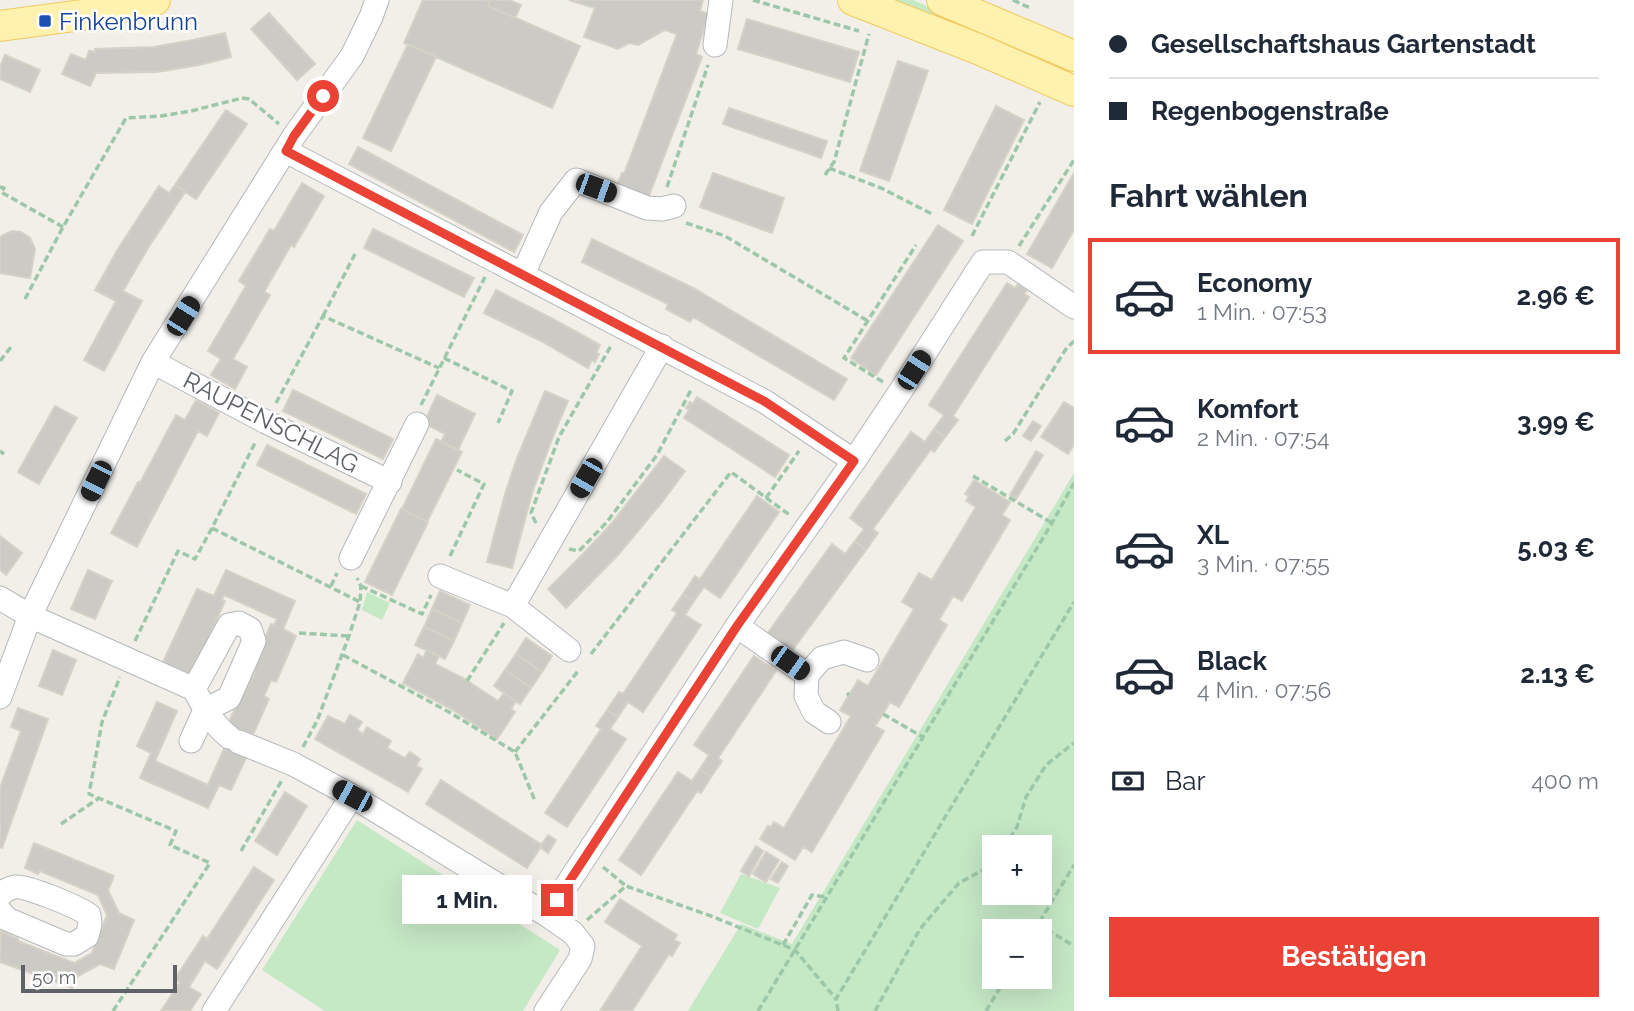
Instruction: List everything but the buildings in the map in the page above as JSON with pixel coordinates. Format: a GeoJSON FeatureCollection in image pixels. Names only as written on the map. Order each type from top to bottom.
{"type":"FeatureCollection","features":[{"type":"Feature","properties":{"kind":"main road"},"geometry":{"type":"LineString","coordinates":[[0,26],[90,15],[155,0]]}},
{"type":"Feature","properties":{"kind":"main road"},"geometry":{"type":"LineString","coordinates":[[853,0],[954,39],[1074,91]]}},
{"type":"Feature","properties":{"kind":"main road"},"geometry":{"type":"LineString","coordinates":[[942,0],[1074,56]]}},
{"type":"Feature","properties":{"kind":"street"},"geometry":{"type":"LineString","coordinates":[[358,0],[360,37]]}},
{"type":"Feature","properties":{"kind":"street"},"geometry":{"type":"LineString","coordinates":[[0,697],[30,616],[153,362],[290,144],[352,56],[377,0]]}},
{"type":"Feature","properties":{"kind":"street"},"geometry":{"type":"LineString","coordinates":[[715,45],[721,0]]}},
{"type":"Feature","properties":{"kind":"street"},"geometry":{"type":"LineString","coordinates":[[290,144],[494,260],[764,401],[854,461]]}},
{"type":"Feature","properties":{"kind":"street"},"geometry":{"type":"LineString","coordinates":[[523,274],[551,212],[576,180],[647,208],[668,208]]}},
{"type":"Feature","properties":{"kind":"street"},"geometry":{"type":"LineString","coordinates":[[547,915],[737,626],[900,392],[983,261],[1008,262],[1074,307]]}},
{"type":"Feature","properties":{"kind":"street"},"geometry":{"type":"LineString","coordinates":[[513,606],[662,346]]}},
{"type":"Feature","properties":{"kind":"street","name":"RAUPENSCHLAG"},"geometry":{"type":"LineString","coordinates":[[153,362],[266,422],[390,482]]}},
{"type":"Feature","properties":{"kind":"street","name":"RAUPENSCHLAG"},"geometry":{"type":"LineString","coordinates":[[351,558],[417,425]]}},
{"type":"Feature","properties":{"kind":"street"},"geometry":{"type":"LineString","coordinates":[[440,576],[513,606],[569,650]]}},
{"type":"Feature","properties":{"kind":"street"},"geometry":{"type":"LineString","coordinates":[[0,598],[30,616],[194,689],[217,727],[234,740],[293,764],[352,796],[573,933],[583,946],[580,959],[546,1011]]}},
{"type":"Feature","properties":{"kind":"street"},"geometry":{"type":"LineString","coordinates":[[191,741],[205,710],[229,698],[254,641],[250,629],[239,623],[229,625],[194,689]]}},
{"type":"Feature","properties":{"kind":"street"},"geometry":{"type":"LineString","coordinates":[[737,626],[807,676]]}},
{"type":"Feature","properties":{"kind":"street"},"geometry":{"type":"LineString","coordinates":[[829,722],[814,712],[806,696],[807,676],[822,658],[844,652],[867,660]]}},
{"type":"Feature","properties":{"kind":"street"},"geometry":{"type":"LineString","coordinates":[[214,1011],[352,796]]}},
{"type":"Feature","properties":{"kind":"street"},"geometry":{"type":"LineString","coordinates":[[0,895],[3,891],[18,886],[82,910],[89,915],[90,924],[87,936],[74,944],[66,944],[7,919],[0,911]]}},
{"type":"Feature","properties":{"kind":"path"},"geometry":{"type":"LineString","coordinates":[[753,0],[877,37]]}},
{"type":"Feature","properties":{"kind":"path"},"geometry":{"type":"LineString","coordinates":[[825,175],[834,162],[869,34]]}},
{"type":"Feature","properties":{"kind":"path"},"geometry":{"type":"LineString","coordinates":[[715,45],[664,195],[668,208],[674,218],[725,236],[868,321]]}},
{"type":"Feature","properties":{"kind":"path"},"geometry":{"type":"LineString","coordinates":[[25,299],[126,118],[191,111],[242,97],[257,106],[290,144]]}},
{"type":"Feature","properties":{"kind":"path"},"geometry":{"type":"LineString","coordinates":[[972,236],[1040,102],[1031,97]]}},
{"type":"Feature","properties":{"kind":"path"},"geometry":{"type":"LineString","coordinates":[[1008,262],[1074,160]]}},
{"type":"Feature","properties":{"kind":"path"},"geometry":{"type":"LineString","coordinates":[[830,168],[881,188],[934,215]]}},
{"type":"Feature","properties":{"kind":"path"},"geometry":{"type":"LineString","coordinates":[[0,187],[4,188],[1,192],[63,228]]}},
{"type":"Feature","properties":{"kind":"path"},"geometry":{"type":"LineString","coordinates":[[900,392],[844,358],[916,244]]}},
{"type":"Feature","properties":{"kind":"path"},"geometry":{"type":"LineString","coordinates":[[323,316],[355,254]]}},
{"type":"Feature","properties":{"kind":"path"},"geometry":{"type":"LineString","coordinates":[[417,425],[416,415],[494,260]]}},
{"type":"Feature","properties":{"kind":"path"},"geometry":{"type":"LineString","coordinates":[[1005,441],[1013,434],[1066,349],[1074,341]]}},
{"type":"Feature","properties":{"kind":"path"},"geometry":{"type":"LineString","coordinates":[[0,360],[11,347]]}},
{"type":"Feature","properties":{"kind":"path"},"geometry":{"type":"LineString","coordinates":[[444,358],[512,391],[498,423]]}},
{"type":"Feature","properties":{"kind":"path"},"geometry":{"type":"LineString","coordinates":[[766,498],[812,433]]}},
{"type":"Feature","properties":{"kind":"path"},"geometry":{"type":"LineString","coordinates":[[515,752],[731,472],[807,527]]}},
{"type":"Feature","properties":{"kind":"path"},"geometry":{"type":"LineString","coordinates":[[973,476],[1052,523]]}},
{"type":"Feature","properties":{"kind":"path"},"geometry":{"type":"LineString","coordinates":[[758,1011],[1074,483]]}},
{"type":"Feature","properties":{"kind":"path"},"geometry":{"type":"LineString","coordinates":[[212,528],[360,602]]}},
{"type":"Feature","properties":{"kind":"path"},"geometry":{"type":"LineString","coordinates":[[241,851],[317,721],[343,655],[360,602],[361,586],[351,558]]}},
{"type":"Feature","properties":{"kind":"path"},"geometry":{"type":"LineString","coordinates":[[836,999],[1074,602]]}},
{"type":"Feature","properties":{"kind":"path"},"geometry":{"type":"LineString","coordinates":[[467,681],[513,606]]}},
{"type":"Feature","properties":{"kind":"path"},"geometry":{"type":"LineString","coordinates":[[299,633],[349,636]]}},
{"type":"Feature","properties":{"kind":"path"},"geometry":{"type":"LineString","coordinates":[[343,655],[450,710],[515,752],[535,801]]}},
{"type":"Feature","properties":{"kind":"path"},"geometry":{"type":"LineString","coordinates":[[883,714],[923,737]]}},
{"type":"Feature","properties":{"kind":"path"},"geometry":{"type":"LineString","coordinates":[[1012,835],[1026,797],[1046,765],[1074,743]]}},
{"type":"Feature","properties":{"kind":"path"},"geometry":{"type":"LineString","coordinates":[[61,824],[99,798]]}},
{"type":"Feature","properties":{"kind":"path"},"geometry":{"type":"LineString","coordinates":[[587,854],[626,886],[712,916],[795,950],[836,999],[838,1011]]}},
{"type":"Feature","properties":{"kind":"path"},"geometry":{"type":"LineString","coordinates":[[1042,919],[1074,865]]}},
{"type":"Feature","properties":{"kind":"path"},"geometry":{"type":"LineString","coordinates":[[875,1011],[920,929],[959,883],[982,870]]}},
{"type":"Feature","properties":{"kind":"path"},"geometry":{"type":"LineString","coordinates":[[573,933],[626,886]]}},
{"type":"Feature","properties":{"kind":"path"},"geometry":{"type":"LineString","coordinates":[[783,945],[811,895],[827,897]]}},
{"type":"Feature","properties":{"kind":"path"},"geometry":{"type":"LineString","coordinates":[[1052,933],[1074,946]]}},
{"type":"Feature","properties":{"kind":"path"},"geometry":{"type":"LineString","coordinates":[[986,1011],[999,989]]}},
{"type":"Feature","properties":{"kind":"green space"},"geometry":{"type":"Polygon","coordinates":[[[891,0],[913,0],[1053,60],[1049,68],[891,0]]]}},
{"type":"Feature","properties":{"kind":"green space"},"geometry":{"type":"Polygon","coordinates":[[[1074,473],[1074,1011],[688,1011],[741,924],[792,944],[1074,473]]]}},
{"type":"Feature","properties":{"kind":"green space"},"geometry":{"type":"Polygon","coordinates":[[[367,592],[390,603],[382,620],[362,610],[367,592]]]}},
{"type":"Feature","properties":{"kind":"green space"},"geometry":{"type":"Polygon","coordinates":[[[357,820],[560,950],[523,1011],[325,1011],[262,970],[357,820]]]}},
{"type":"Feature","properties":{"kind":"green space"},"geometry":{"type":"Polygon","coordinates":[[[741,874],[780,888],[758,929],[720,913],[741,874]]]}},
{"type":"Feature","properties":{"kind":"place","name":"Finkenbrunn"},"geometry":{"type":"Point","coordinates":[45,21]}},
{"type":"Feature","properties":{"kind":"route"},"geometry":{"type":"LineString","coordinates":[[323,96],[286,151],[764,401],[854,461],[737,626],[557,900]]}}]}
